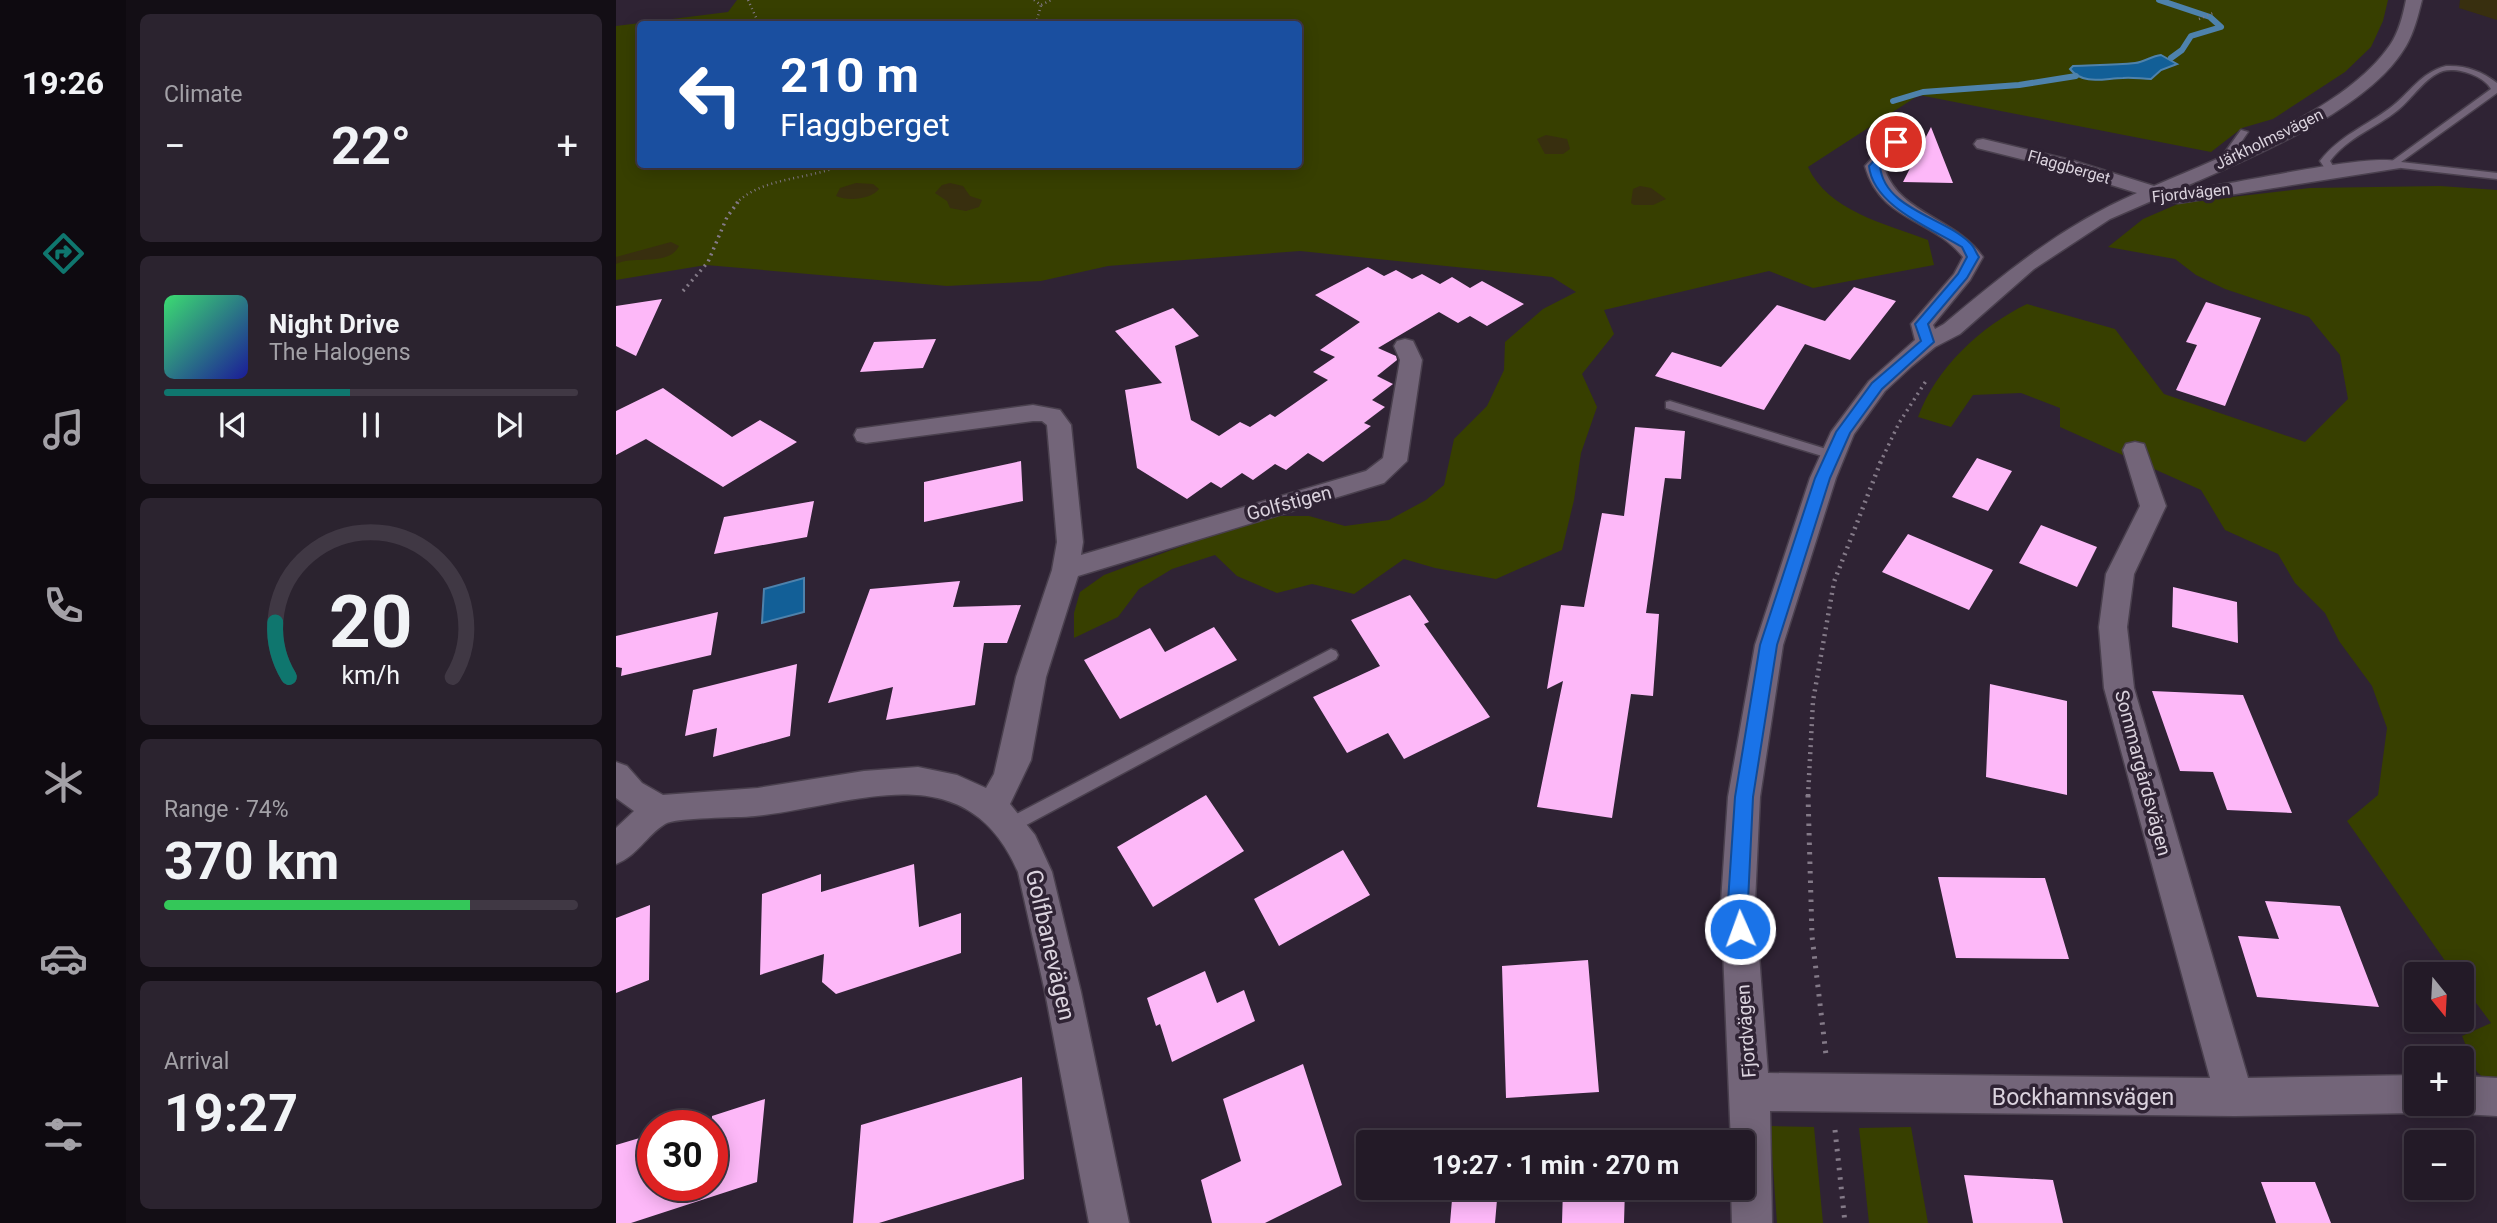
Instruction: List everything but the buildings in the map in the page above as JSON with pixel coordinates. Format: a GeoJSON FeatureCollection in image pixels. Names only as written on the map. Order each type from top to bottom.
{"type":"FeatureCollection","features":[{"type":"Feature","properties":{"kind":"street","name":"Järkholmsvägen"},"geometry":{"type":"LineString","coordinates":[[2154,193],[2305,124],[2358,87],[2398,46],[2409,22],[2414,0]]}},
{"type":"Feature","properties":{"kind":"street"},"geometry":{"type":"LineString","coordinates":[[1896,142],[1874,166],[1875,178],[1902,206],[1966,245],[1973,257],[1970,265],[1922,324],[1927,342]]}},
{"type":"Feature","properties":{"kind":"street","name":"Flaggberget"},"geometry":{"type":"LineString","coordinates":[[1983,144],[2064,164],[2154,193]]}},
{"type":"Feature","properties":{"kind":"street","name":"Fjordvägen"},"geometry":{"type":"LineString","coordinates":[[1752,1223],[1750,1092],[1738,902],[1744,797],[1769,645],[1790,573],[1832,455],[1843,432],[1877,386],[1927,342],[1952,329],[1998,287],[2104,215],[2154,193],[2178,197],[2200,195],[2331,171],[2393,164]]}},
{"type":"Feature","properties":{"kind":"street","name":"Golfstigen"},"geometry":{"type":"LineString","coordinates":[[1066,570],[1254,511],[1375,477],[1395,461],[1411,360],[1405,346]]}},
{"type":"Feature","properties":{"kind":"street"},"geometry":{"type":"LineString","coordinates":[[616,775],[631,793],[659,809],[758,802],[864,784],[918,780],[957,789],[1001,816],[1031,677],[1066,570],[1070,542],[1068,499],[1057,419],[1049,414],[1033,413],[866,435]]}},
{"type":"Feature","properties":{"kind":"street","name":"Sommargårdsvägen"},"geometry":{"type":"LineString","coordinates":[[2135,450],[2153,506],[2120,574],[2113,627],[2119,688],[2153,817],[2235,1097]]}},
{"type":"Feature","properties":{"kind":"street"},"geometry":{"type":"LineString","coordinates":[[616,849],[659,809]]}},
{"type":"Feature","properties":{"kind":"street","name":"Golfbanevägen"},"geometry":{"type":"LineString","coordinates":[[1001,816],[1023,845],[1035,872],[1063,992],[1109,1223]]}},
{"type":"Feature","properties":{"kind":"street","name":"Bockhamnsvägen"},"geometry":{"type":"LineString","coordinates":[[1750,1092],[2235,1097],[2404,1094]]}},
{"type":"Feature","properties":{"kind":"street"},"geometry":{"type":"LineString","coordinates":[[2474,1096],[2497,1097]]}},
{"type":"Feature","properties":{"kind":"lane"},"geometry":{"type":"LineString","coordinates":[[2331,171],[2325,161],[2332,149],[2392,110],[2439,70],[2463,70],[2478,74],[2495,86],[2496,90],[2393,164]]}},
{"type":"Feature","properties":{"kind":"lane"},"geometry":{"type":"LineString","coordinates":[[2235,158],[2228,155],[2229,150],[2244,132]]}},
{"type":"Feature","properties":{"kind":"lane","name":"Fjordvägen"},"geometry":{"type":"LineString","coordinates":[[2393,164],[2497,176]]}},
{"type":"Feature","properties":{"kind":"lane"},"geometry":{"type":"LineString","coordinates":[[1670,405],[1832,455]]}},
{"type":"Feature","properties":{"kind":"lane"},"geometry":{"type":"LineString","coordinates":[[1001,816],[1331,655]]}},
{"type":"Feature","properties":{"kind":"path"},"geometry":{"type":"LineString","coordinates":[[748,0],[758,21]]}},
{"type":"Feature","properties":{"kind":"path"},"geometry":{"type":"LineString","coordinates":[[1034,0],[1041,5]]}},
{"type":"Feature","properties":{"kind":"path"},"geometry":{"type":"LineString","coordinates":[[1037,21],[1041,5],[1051,0]]}},
{"type":"Feature","properties":{"kind":"path"},"geometry":{"type":"LineString","coordinates":[[2199,19],[2213,13]]}},
{"type":"Feature","properties":{"kind":"path"},"geometry":{"type":"LineString","coordinates":[[684,292],[710,260],[716,240],[741,198],[773,184],[836,168]]}},
{"type":"Feature","properties":{"kind":"path"},"geometry":{"type":"LineString","coordinates":[[1845,1223],[1812,947],[1805,801],[1811,712],[1835,580],[1885,451],[1918,391],[1933,371]]}},
{"type":"Feature","properties":{"kind":"green space"},"geometry":{"type":"Polygon","coordinates":[[[737,0],[2388,0],[2383,21],[2371,47],[2345,72],[2273,119],[2242,128],[2211,152],[1919,95],[1808,167],[1829,195],[1844,205],[1860,214],[1928,240],[1934,265],[1813,288],[1769,271],[1604,310],[1614,334],[1582,374],[1597,407],[1581,453],[1574,500],[1562,550],[1496,579],[1435,568],[1404,559],[1354,594],[1312,584],[1277,593],[1237,576],[1215,555],[1172,569],[1139,589],[1118,617],[1074,638],[1074,613],[1080,592],[1104,575],[1263,516],[1309,516],[1345,526],[1389,520],[1426,500],[1444,485],[1454,439],[1487,406],[1504,370],[1505,342],[1543,309],[1576,292],[1552,277],[1300,251],[1108,266],[1041,281],[947,286],[706,265],[616,280],[616,26],[637,23],[637,168],[1302,168],[1302,21],[656,21],[728,12],[737,0]]]}},
{"type":"Feature","properties":{"kind":"green space"},"geometry":{"type":"Polygon","coordinates":[[[2440,186],[2497,190],[2497,1090],[2477,1072],[2474,1065],[2474,1046],[2466,1046],[2462,1036],[2491,1023],[2474,1000],[2474,962],[2446,962],[2347,821],[2378,795],[2387,728],[2372,686],[2339,641],[2325,613],[2295,583],[2278,554],[2225,530],[2201,490],[2060,427],[2060,408],[2021,393],[1973,395],[1951,427],[1918,417],[1936,382],[1962,350],[1993,324],[2027,304],[2115,329],[2164,394],[2305,442],[2348,399],[2340,355],[2309,317],[2225,289],[2196,275],[2175,259],[2108,247],[2143,219],[2180,203],[2310,188],[2440,186]]]}},
{"type":"Feature","properties":{"kind":"green space"},"geometry":{"type":"Polygon","coordinates":[[[1770,1126],[1814,1127],[1823,1223],[1777,1223],[1770,1126]]]}},
{"type":"Feature","properties":{"kind":"green space"},"geometry":{"type":"Polygon","coordinates":[[[1911,1127],[1928,1223],[1869,1223],[1859,1128],[1911,1127]]]}},
{"type":"Feature","properties":{"kind":"sand"},"geometry":{"type":"Polygon","coordinates":[[[2460,0],[2497,0],[2497,20],[2459,8],[2460,0]]]}},
{"type":"Feature","properties":{"kind":"sand"},"geometry":{"type":"Polygon","coordinates":[[[1546,135],[1567,139],[1570,149],[1563,154],[1545,154],[1537,139],[1546,135]]]}},
{"type":"Feature","properties":{"kind":"sand"},"geometry":{"type":"Polygon","coordinates":[[[856,183],[873,184],[879,189],[859,198],[836,196],[840,188],[856,183]]]}},
{"type":"Feature","properties":{"kind":"sand"},"geometry":{"type":"Polygon","coordinates":[[[950,183],[963,186],[970,196],[982,200],[979,207],[966,211],[950,208],[947,201],[935,193],[942,185],[950,183]]]}},
{"type":"Feature","properties":{"kind":"sand"},"geometry":{"type":"Polygon","coordinates":[[[1640,186],[1651,188],[1666,199],[1653,205],[1634,205],[1631,203],[1633,189],[1640,186]]]}},
{"type":"Feature","properties":{"kind":"sand"},"geometry":{"type":"Polygon","coordinates":[[[671,242],[679,246],[667,256],[616,264],[616,257],[671,242]]]}},
{"type":"Feature","properties":{"kind":"water"},"geometry":{"type":"Polygon","coordinates":[[[2161,55],[2177,64],[2161,70],[2151,79],[2088,79],[2070,69],[2073,66],[2135,63],[2161,55]]]}},
{"type":"Feature","properties":{"kind":"water"},"geometry":{"type":"Polygon","coordinates":[[[804,578],[804,612],[762,623],[764,589],[804,578]]]}},
{"type":"Feature","properties":{"kind":"waterway"},"geometry":{"type":"LineString","coordinates":[[2159,0],[2210,17],[2221,27],[2191,36],[2182,50],[2171,58]]}},
{"type":"Feature","properties":{"kind":"waterway"},"geometry":{"type":"LineString","coordinates":[[1893,101],[1923,92],[2019,85],[2076,76]]}},
{"type":"Feature","properties":{"kind":"route"},"geometry":{"type":"LineString","coordinates":[[1740,929],[1738,902],[1744,797],[1769,645],[1790,573],[1823,478],[1843,432],[1877,386],[1927,342],[1922,324],[1963,276],[1973,257],[1966,245],[1902,206],[1875,178],[1874,166],[1896,142]]}}]}
